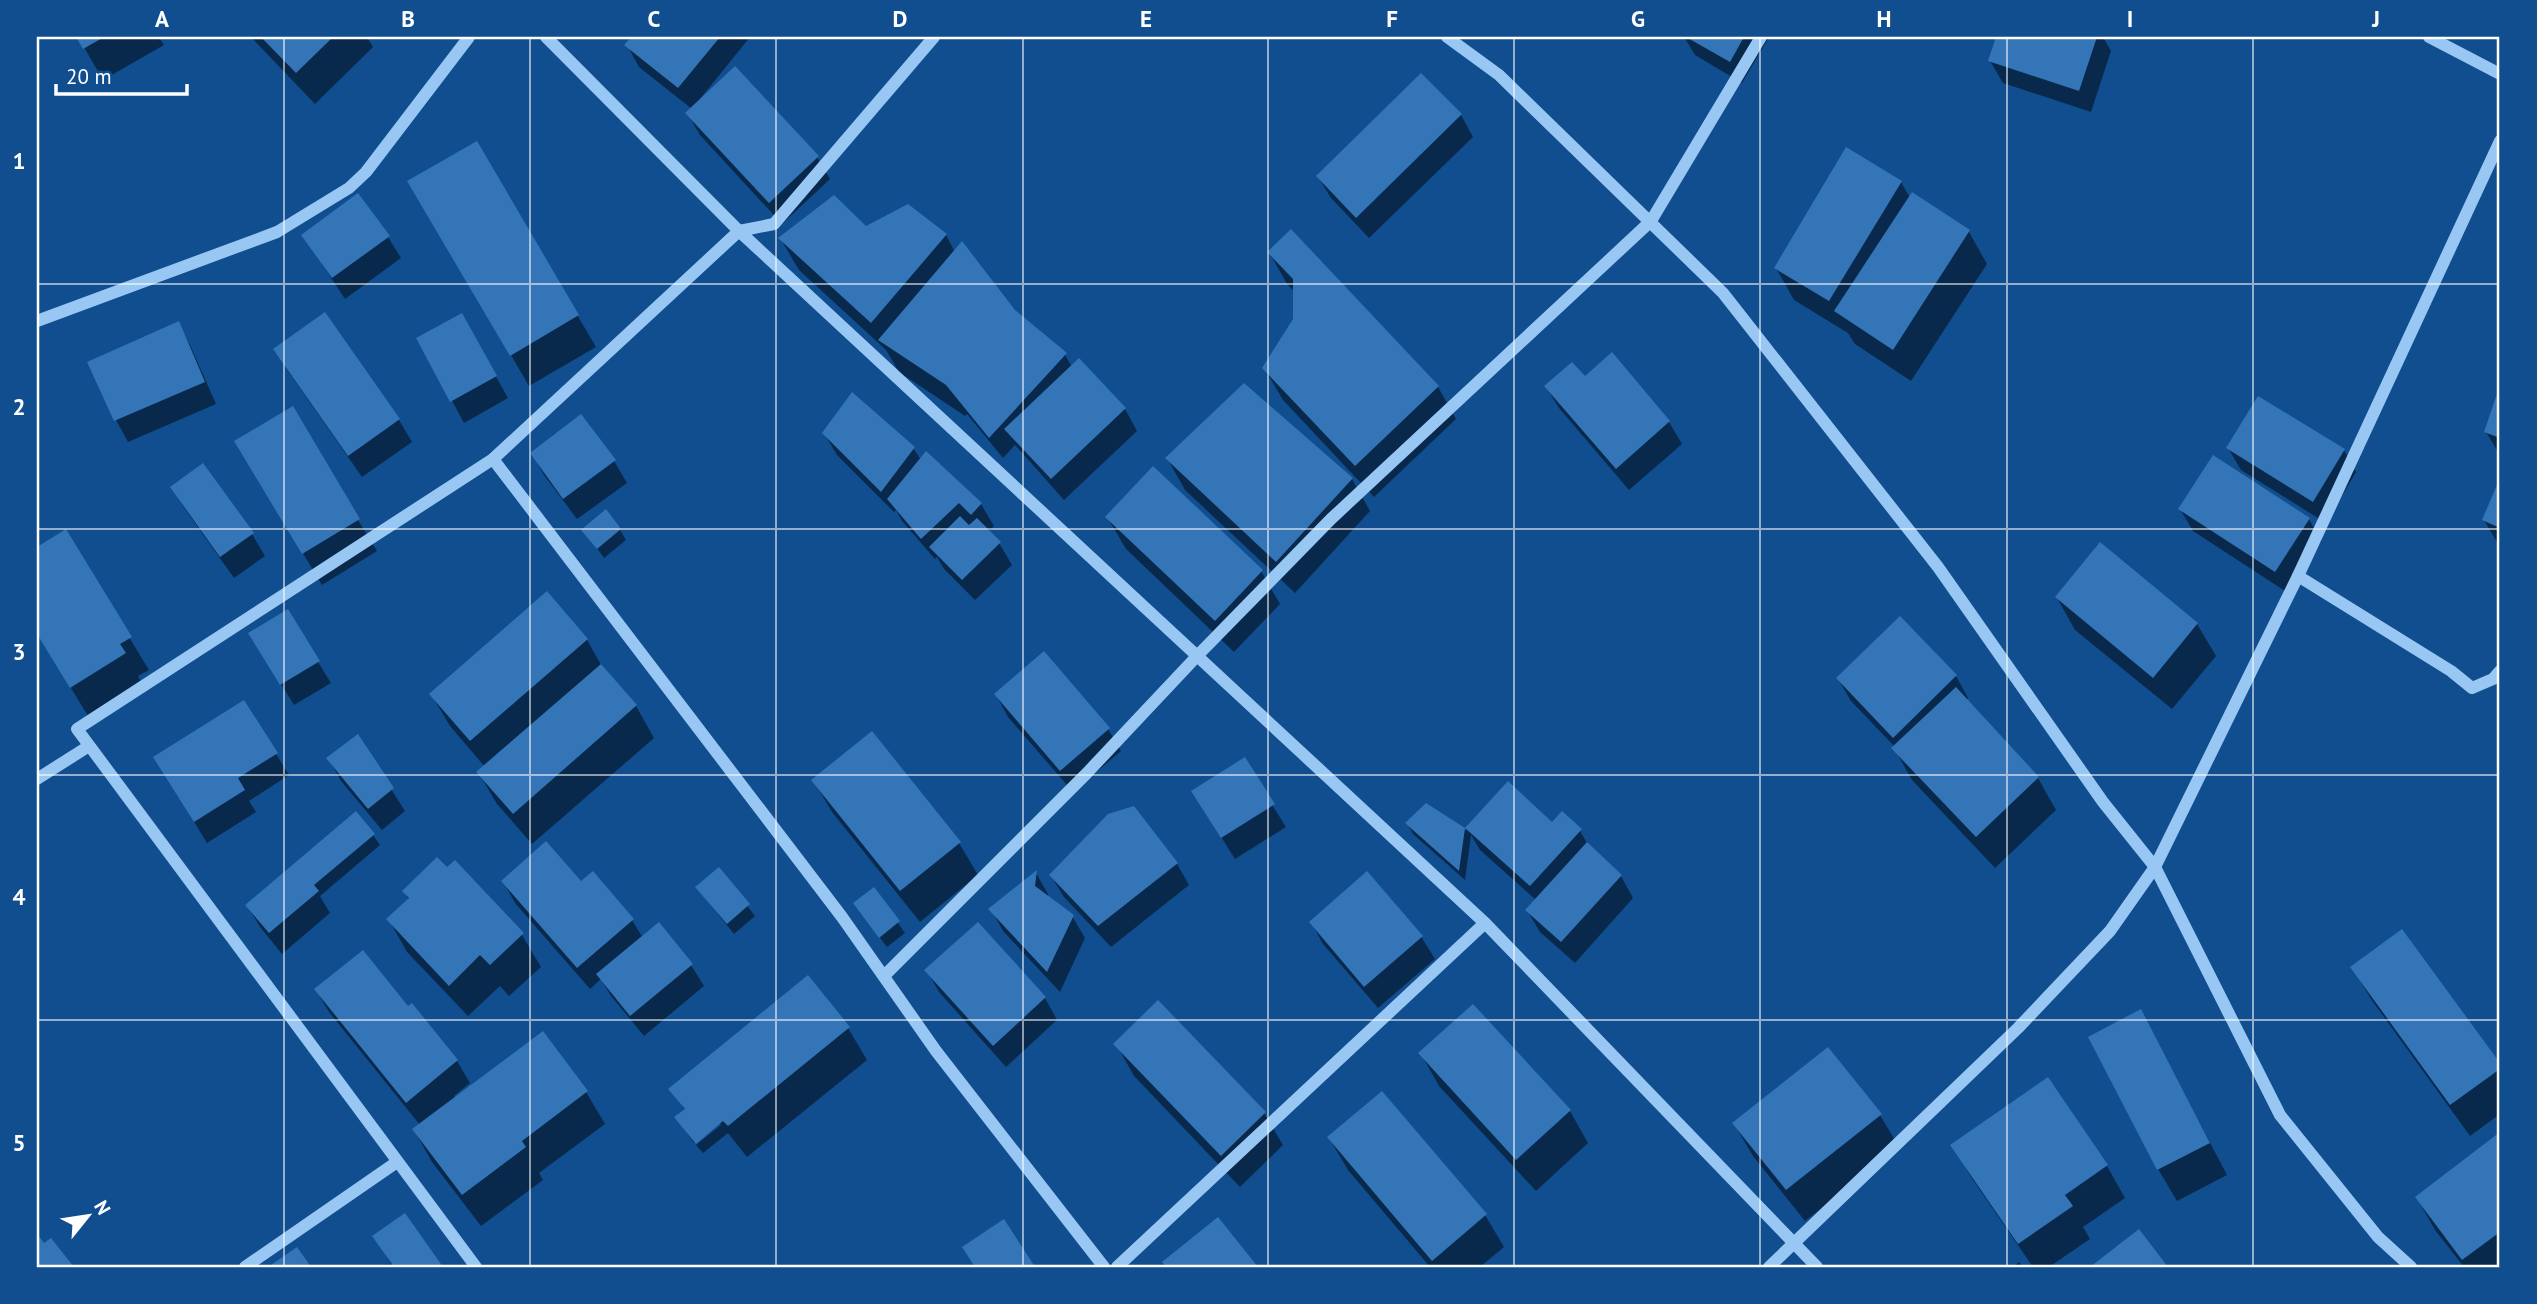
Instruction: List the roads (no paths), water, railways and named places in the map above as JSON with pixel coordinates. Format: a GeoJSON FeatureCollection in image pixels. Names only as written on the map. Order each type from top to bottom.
{"type":"FeatureCollection","features":[{"type":"Feature","properties":{"kind":"street"},"geometry":{"type":"LineString","coordinates":[[37,321],[277,232],[349,188],[366,172],[469,37]]}},
{"type":"Feature","properties":{"kind":"street"},"geometry":{"type":"LineString","coordinates":[[546,37],[740,231],[1485,923],[1817,1267]]}},
{"type":"Feature","properties":{"kind":"street"},"geometry":{"type":"LineString","coordinates":[[476,1267],[77,729],[493,459],[740,231],[774,224],[934,37]]}},
{"type":"Feature","properties":{"kind":"street"},"geometry":{"type":"LineString","coordinates":[[1447,37],[1499,75],[1723,293],[1938,566],[2103,802],[2155,867],[2280,1115],[2378,1237],[2411,1267]]}},
{"type":"Feature","properties":{"kind":"street"},"geometry":{"type":"LineString","coordinates":[[885,975],[1087,773],[1331,519],[1651,221],[1761,37]]}},
{"type":"Feature","properties":{"kind":"street"},"geometry":{"type":"LineString","coordinates":[[2429,37],[2500,74]]}},
{"type":"Feature","properties":{"kind":"street"},"geometry":{"type":"LineString","coordinates":[[1769,1267],[2018,1028],[2110,931],[2155,867],[2298,576],[2500,141]]}},
{"type":"Feature","properties":{"kind":"street"},"geometry":{"type":"LineString","coordinates":[[493,459],[885,975],[936,1051],[1104,1267]]}},
{"type":"Feature","properties":{"kind":"street"},"geometry":{"type":"LineString","coordinates":[[2298,576],[2451,671],[2472,688],[2493,679],[2500,671]]}},
{"type":"Feature","properties":{"kind":"street"},"geometry":{"type":"LineString","coordinates":[[37,779],[89,746]]}},
{"type":"Feature","properties":{"kind":"street"},"geometry":{"type":"LineString","coordinates":[[1117,1267],[1485,923]]}},
{"type":"Feature","properties":{"kind":"street"},"geometry":{"type":"LineString","coordinates":[[245,1267],[397,1162]]}}]}
